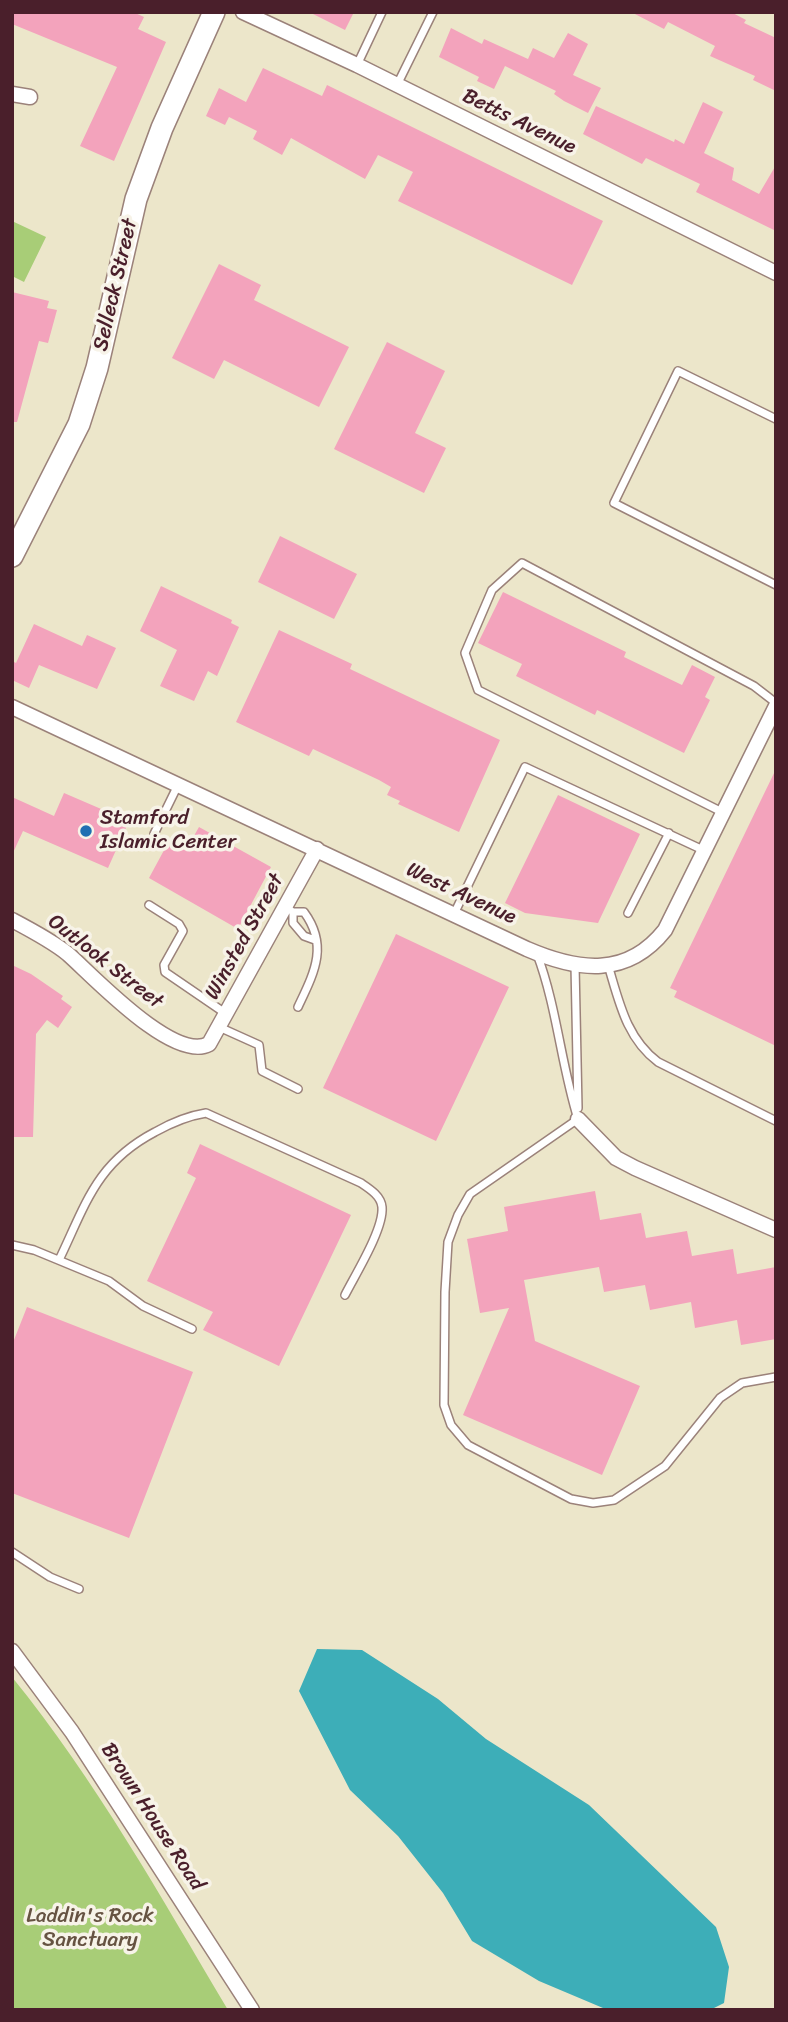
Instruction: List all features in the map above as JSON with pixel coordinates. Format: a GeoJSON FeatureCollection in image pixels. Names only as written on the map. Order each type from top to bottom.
{"type":"FeatureCollection","features":[{"type":"Feature","properties":{"kind":"main road","name":"Selleck Street"},"geometry":{"type":"LineString","coordinates":[[12,556],[79,424],[97,368],[136,199],[162,128],[214,12]]}},
{"type":"Feature","properties":{"kind":"street","name":"Betts Avenue"},"geometry":{"type":"LineString","coordinates":[[243,12],[776,272]]}},
{"type":"Feature","properties":{"kind":"street"},"geometry":{"type":"LineString","coordinates":[[12,94],[30,97]]}},
{"type":"Feature","properties":{"kind":"street","name":"West Avenue"},"geometry":{"type":"LineString","coordinates":[[12,707],[537,953],[575,965],[608,965],[626,962],[653,944],[665,930],[776,704]]}},
{"type":"Feature","properties":{"kind":"street","name":"Winsted Street"},"geometry":{"type":"LineString","coordinates":[[209,1044],[290,909],[317,849]]}},
{"type":"Feature","properties":{"kind":"street","name":"Outlook Street"},"geometry":{"type":"LineString","coordinates":[[12,920],[66,953],[107,994],[174,1040],[191,1048],[209,1044]]}},
{"type":"Feature","properties":{"kind":"street"},"geometry":{"type":"LineString","coordinates":[[578,1119],[616,1158],[776,1230]]}},
{"type":"Feature","properties":{"kind":"street","name":"Brown House Road"},"geometry":{"type":"LineString","coordinates":[[12,1651],[72,1732],[252,2010]]}},
{"type":"Feature","properties":{"kind":"lane"},"geometry":{"type":"LineString","coordinates":[[356,65],[382,12]]}},
{"type":"Feature","properties":{"kind":"lane"},"geometry":{"type":"LineString","coordinates":[[397,85],[433,12]]}},
{"type":"Feature","properties":{"kind":"lane"},"geometry":{"type":"LineString","coordinates":[[776,419],[678,371],[614,503],[776,584]]}},
{"type":"Feature","properties":{"kind":"lane"},"geometry":{"type":"LineString","coordinates":[[722,812],[478,690],[465,653],[492,590],[522,563],[718,666],[754,686],[776,704]]}},
{"type":"Feature","properties":{"kind":"lane"},"geometry":{"type":"LineString","coordinates":[[454,914],[525,767],[703,850]]}},
{"type":"Feature","properties":{"kind":"lane"},"geometry":{"type":"LineString","coordinates":[[154,834],[178,784]]}},
{"type":"Feature","properties":{"kind":"lane"},"geometry":{"type":"LineString","coordinates":[[628,913],[669,833]]}},
{"type":"Feature","properties":{"kind":"lane"},"geometry":{"type":"LineString","coordinates":[[149,905],[179,925],[183,931],[164,965],[165,972],[222,1020],[259,1045],[262,1072],[298,1089]]}},
{"type":"Feature","properties":{"kind":"lane"},"geometry":{"type":"LineString","coordinates":[[298,1007],[316,965],[316,940],[316,928],[304,912],[290,909],[293,923],[304,936],[316,940]]}},
{"type":"Feature","properties":{"kind":"lane"},"geometry":{"type":"LineString","coordinates":[[537,953],[547,981],[565,1076],[578,1119]]}},
{"type":"Feature","properties":{"kind":"lane"},"geometry":{"type":"LineString","coordinates":[[575,965],[578,1119]]}},
{"type":"Feature","properties":{"kind":"lane"},"geometry":{"type":"LineString","coordinates":[[608,965],[625,1022],[645,1052],[658,1062],[776,1121]]}},
{"type":"Feature","properties":{"kind":"lane"},"geometry":{"type":"LineString","coordinates":[[59,1260],[92,1189],[116,1156],[166,1126],[190,1115],[206,1113],[361,1183],[376,1194],[382,1206],[380,1222],[345,1295]]}},
{"type":"Feature","properties":{"kind":"lane"},"geometry":{"type":"LineString","coordinates":[[578,1119],[470,1194],[458,1215],[447,1242],[445,1292],[444,1405],[451,1426],[468,1445],[571,1499],[593,1503],[614,1500],[665,1466],[719,1398],[742,1383],[776,1377]]}},
{"type":"Feature","properties":{"kind":"lane"},"geometry":{"type":"LineString","coordinates":[[12,1245],[59,1260],[109,1281],[143,1306],[192,1329]]}},
{"type":"Feature","properties":{"kind":"lane"},"geometry":{"type":"LineString","coordinates":[[12,1552],[50,1577],[79,1589]]}},
{"type":"Feature","properties":{"kind":"green space"},"geometry":{"type":"Polygon","coordinates":[[[12,221],[46,237],[24,282],[12,276],[12,221]]]}},
{"type":"Feature","properties":{"kind":"green space","name":"Laddin's Rock Sanctuary"},"geometry":{"type":"Polygon","coordinates":[[[12,1677],[99,1797],[228,2010],[12,2010],[12,1677]]]}},
{"type":"Feature","properties":{"kind":"water"},"geometry":{"type":"Polygon","coordinates":[[[317,1649],[362,1650],[438,1699],[486,1739],[589,1805],[716,1927],[729,1967],[724,2003],[710,2010],[603,2008],[539,1981],[472,1941],[443,1893],[398,1836],[350,1790],[299,1691],[317,1649]]]}},
{"type":"Feature","properties":{"kind":"building"},"geometry":{"type":"Polygon","coordinates":[[[12,12],[133,12],[144,17],[138,29],[166,42],[114,161],[80,146],[117,67],[12,24],[12,12]]]}},
{"type":"Feature","properties":{"kind":"building"},"geometry":{"type":"Polygon","coordinates":[[[309,12],[354,12],[345,30],[309,12]]]}},
{"type":"Feature","properties":{"kind":"building"},"geometry":{"type":"Polygon","coordinates":[[[631,12],[731,12],[746,20],[744,23],[776,38],[776,91],[753,80],[755,76],[710,56],[715,46],[668,22],[664,29],[631,12]]]}},
{"type":"Feature","properties":{"kind":"building"},"geometry":{"type":"Polygon","coordinates":[[[451,28],[482,44],[484,39],[528,59],[533,48],[554,58],[568,33],[588,44],[573,75],[601,88],[588,113],[564,101],[554,94],[556,91],[505,66],[494,89],[477,81],[479,77],[439,57],[451,28]]]}},
{"type":"Feature","properties":{"kind":"building"},"geometry":{"type":"Polygon","coordinates":[[[263,68],[322,96],[327,85],[603,221],[572,285],[398,201],[413,172],[378,155],[365,179],[291,138],[282,155],[253,139],[257,131],[229,117],[225,125],[206,116],[219,88],[246,102],[263,68]]]}},
{"type":"Feature","properties":{"kind":"building"},"geometry":{"type":"Polygon","coordinates":[[[703,102],[723,112],[704,153],[734,168],[732,180],[759,194],[776,165],[776,231],[696,192],[700,184],[646,158],[642,164],[583,134],[596,106],[674,142],[675,139],[684,144],[703,102]]]}},
{"type":"Feature","properties":{"kind":"building"},"geometry":{"type":"Polygon","coordinates":[[[219,264],[261,285],[254,300],[349,347],[319,407],[224,360],[214,379],[172,358],[219,264]]]}},
{"type":"Feature","properties":{"kind":"building"},"geometry":{"type":"Polygon","coordinates":[[[12,292],[49,301],[47,308],[57,310],[48,343],[39,341],[17,422],[12,422],[12,292]]]}},
{"type":"Feature","properties":{"kind":"building"},"geometry":{"type":"Polygon","coordinates":[[[387,342],[445,371],[415,433],[446,448],[424,493],[334,449],[387,342]]]}},
{"type":"Feature","properties":{"kind":"building"},"geometry":{"type":"Polygon","coordinates":[[[280,536],[357,574],[334,619],[258,582],[280,536]]]}},
{"type":"Feature","properties":{"kind":"building"},"geometry":{"type":"Polygon","coordinates":[[[161,586],[232,620],[231,623],[239,627],[217,676],[208,671],[194,701],[160,686],[177,650],[140,631],[161,586]]]}},
{"type":"Feature","properties":{"kind":"building"},"geometry":{"type":"Polygon","coordinates":[[[503,592],[626,652],[624,657],[682,685],[692,665],[715,677],[705,697],[710,700],[684,753],[597,710],[595,715],[516,676],[522,664],[478,643],[503,592]]]}},
{"type":"Feature","properties":{"kind":"building"},"geometry":{"type":"Polygon","coordinates":[[[34,624],[82,646],[87,635],[116,648],[97,689],[39,665],[29,688],[12,680],[12,661],[16,663],[34,624]]]}},
{"type":"Feature","properties":{"kind":"building"},"geometry":{"type":"Polygon","coordinates":[[[279,630],[352,664],[350,669],[500,740],[459,832],[398,804],[400,801],[387,795],[391,787],[379,780],[313,749],[309,756],[236,722],[279,630]]]}},
{"type":"Feature","properties":{"kind":"building"},"geometry":{"type":"Polygon","coordinates":[[[776,769],[776,1046],[674,997],[677,991],[670,988],[776,769]]]}},
{"type":"Feature","properties":{"kind":"building","name":"Stamford Islamic Center"},"geometry":{"type":"Polygon","coordinates":[[[64,793],[129,821],[108,868],[23,831],[12,855],[12,797],[54,816],[64,793]]]}},
{"type":"Feature","properties":{"kind":"building"},"geometry":{"type":"Polygon","coordinates":[[[558,795],[640,834],[598,923],[525,913],[505,903],[558,795]]]}},
{"type":"Feature","properties":{"kind":"building"},"geometry":{"type":"Polygon","coordinates":[[[199,827],[271,867],[238,929],[149,878],[169,841],[186,850],[199,827]]]}},
{"type":"Feature","properties":{"kind":"building"},"geometry":{"type":"Polygon","coordinates":[[[396,934],[509,987],[436,1141],[323,1088],[396,934]]]}},
{"type":"Feature","properties":{"kind":"building"},"geometry":{"type":"Polygon","coordinates":[[[12,965],[31,974],[63,996],[61,999],[72,1007],[58,1028],[47,1020],[36,1034],[33,1137],[12,1137],[12,965]]]}},
{"type":"Feature","properties":{"kind":"building"},"geometry":{"type":"Polygon","coordinates":[[[200,1144],[351,1215],[279,1366],[203,1330],[213,1312],[147,1281],[196,1178],[187,1173],[200,1144]]]}},
{"type":"Feature","properties":{"kind":"building"},"geometry":{"type":"Polygon","coordinates":[[[595,1191],[600,1220],[641,1213],[646,1238],[687,1231],[692,1256],[733,1249],[737,1274],[776,1267],[776,1339],[741,1345],[737,1320],[695,1328],[691,1302],[650,1310],[645,1285],[604,1292],[599,1267],[524,1280],[535,1341],[640,1386],[602,1475],[463,1415],[509,1308],[480,1313],[467,1239],[508,1231],[504,1207],[595,1191]]]}},
{"type":"Feature","properties":{"kind":"building"},"geometry":{"type":"Polygon","coordinates":[[[27,1307],[193,1372],[129,1538],[12,1493],[12,1345],[27,1307]]]}},
{"type":"Feature","properties":{"kind":"place","name":"Stamford Islamic Center"},"geometry":{"type":"Point","coordinates":[86,831]}}]}
